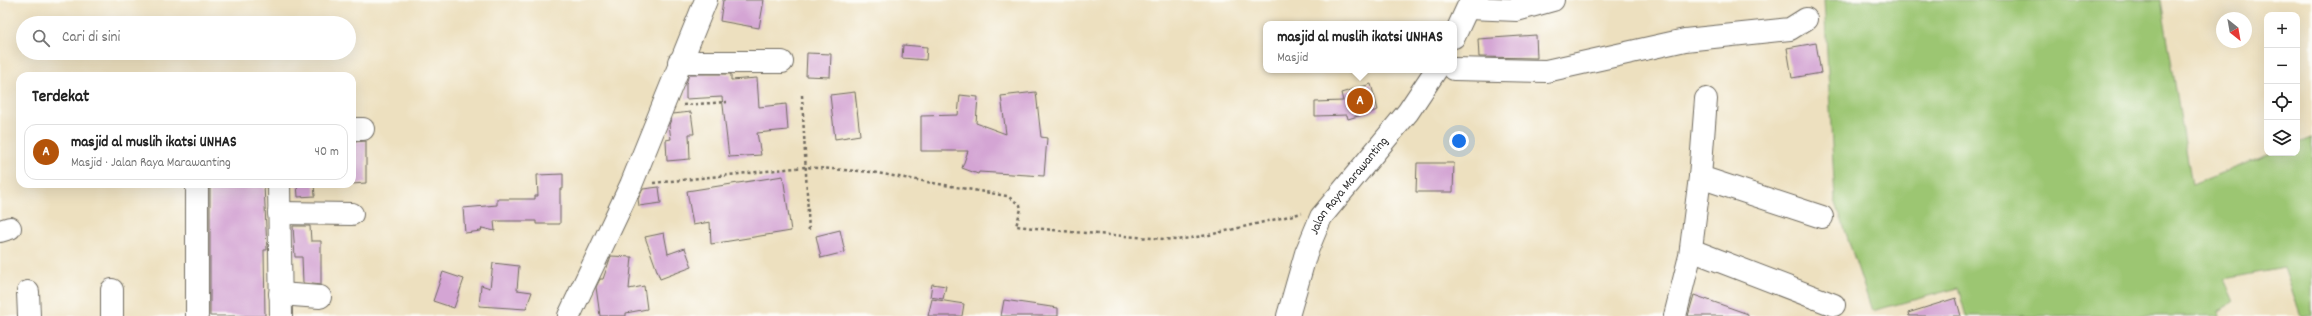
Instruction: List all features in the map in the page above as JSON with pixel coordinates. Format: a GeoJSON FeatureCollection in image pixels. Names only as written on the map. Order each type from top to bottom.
{"type":"FeatureCollection","features":[{"type":"Feature","properties":{"kind":"street"},"geometry":{"type":"LineString","coordinates":[[569,316],[631,185],[660,107],[706,0]]}},
{"type":"Feature","properties":{"kind":"street"},"geometry":{"type":"LineString","coordinates":[[1457,31],[1470,4],[1517,10],[1552,0]]}},
{"type":"Feature","properties":{"kind":"street"},"geometry":{"type":"LineString","coordinates":[[1457,69],[1546,71],[1685,40],[1790,29],[1806,19]]}},
{"type":"Feature","properties":{"kind":"street"},"geometry":{"type":"LineString","coordinates":[[679,62],[782,62]]}},
{"type":"Feature","properties":{"kind":"street","name":"Jalan Raya Marawanting"},"geometry":{"type":"LineString","coordinates":[[1288,316],[1306,253],[1321,216],[1408,112],[1434,73]]}},
{"type":"Feature","properties":{"kind":"street"},"geometry":{"type":"LineString","coordinates":[[1675,316],[1691,250],[1700,177],[1706,99]]}},
{"type":"Feature","properties":{"kind":"street"},"geometry":{"type":"LineString","coordinates":[[1700,177],[1822,217]]}},
{"type":"Feature","properties":{"kind":"street"},"geometry":{"type":"LineString","coordinates":[[197,188],[197,316]]}},
{"type":"Feature","properties":{"kind":"street"},"geometry":{"type":"LineString","coordinates":[[279,188],[280,316]]}},
{"type":"Feature","properties":{"kind":"street"},"geometry":{"type":"LineString","coordinates":[[279,212],[352,214]]}},
{"type":"Feature","properties":{"kind":"street"},"geometry":{"type":"LineString","coordinates":[[1691,250],[1834,305]]}},
{"type":"Feature","properties":{"kind":"street"},"geometry":{"type":"LineString","coordinates":[[112,290],[112,316]]}},
{"type":"Feature","properties":{"kind":"street"},"geometry":{"type":"LineString","coordinates":[[28,292],[29,316]]}},
{"type":"Feature","properties":{"kind":"street"},"geometry":{"type":"LineString","coordinates":[[280,294],[320,297]]}},
{"type":"Feature","properties":{"kind":"path"},"geometry":{"type":"LineString","coordinates":[[802,95],[809,232]]}},
{"type":"Feature","properties":{"kind":"path"},"geometry":{"type":"LineString","coordinates":[[660,107],[727,102]]}},
{"type":"Feature","properties":{"kind":"path"},"geometry":{"type":"LineString","coordinates":[[631,185],[805,167],[872,172],[1007,196],[1020,205],[1020,214],[1016,226],[1177,240],[1190,239],[1328,206]]}},
{"type":"Feature","properties":{"kind":"green space"},"geometry":{"type":"Polygon","coordinates":[[[1824,0],[2161,0],[2192,185],[2265,156],[2300,156],[2300,143],[2312,138],[2312,316],[2301,316],[2284,268],[2224,279],[2234,302],[2218,311],[2219,316],[1966,316],[1958,288],[1872,311],[1835,200],[1824,0]]]}},
{"type":"Feature","properties":{"kind":"building"},"geometry":{"type":"Polygon","coordinates":[[[723,0],[764,0],[759,28],[720,21],[723,0]]]}},
{"type":"Feature","properties":{"kind":"building"},"geometry":{"type":"Polygon","coordinates":[[[1536,35],[1537,58],[1479,57],[1478,39],[1536,35]]]}},
{"type":"Feature","properties":{"kind":"building"},"geometry":{"type":"Polygon","coordinates":[[[1816,43],[1821,73],[1792,78],[1787,48],[1816,43]]]}},
{"type":"Feature","properties":{"kind":"building"},"geometry":{"type":"Polygon","coordinates":[[[903,45],[927,47],[926,60],[902,58],[903,45]]]}},
{"type":"Feature","properties":{"kind":"building"},"geometry":{"type":"Polygon","coordinates":[[[807,53],[831,54],[830,77],[806,76],[807,53]]]}},
{"type":"Feature","properties":{"kind":"building"},"geometry":{"type":"Polygon","coordinates":[[[689,74],[731,74],[731,80],[757,78],[759,107],[786,104],[788,130],[757,133],[761,155],[729,157],[722,97],[686,99],[686,84],[689,74]]]}},
{"type":"Feature","properties":{"kind":"building"},"geometry":{"type":"Polygon","coordinates":[[[1371,84],[1378,110],[1348,119],[1347,115],[1315,116],[1315,102],[1343,101],[1341,93],[1371,84]]]}},
{"type":"Feature","properties":{"kind":"building"},"geometry":{"type":"Polygon","coordinates":[[[855,92],[860,135],[835,139],[830,95],[855,92]]]}},
{"type":"Feature","properties":{"kind":"building"},"geometry":{"type":"Polygon","coordinates":[[[1036,92],[1041,137],[1047,138],[1044,176],[979,172],[978,174],[962,168],[968,151],[921,151],[921,116],[958,115],[960,95],[978,97],[976,123],[1006,134],[1001,96],[1036,92]]]}},
{"type":"Feature","properties":{"kind":"building"},"geometry":{"type":"Polygon","coordinates":[[[691,112],[694,134],[689,134],[690,159],[667,161],[666,140],[671,139],[669,125],[673,114],[691,112]]]}},
{"type":"Feature","properties":{"kind":"building"},"geometry":{"type":"Polygon","coordinates":[[[366,141],[366,183],[356,184],[356,142],[366,141]]]}},
{"type":"Feature","properties":{"kind":"building"},"geometry":{"type":"Polygon","coordinates":[[[1417,163],[1454,163],[1453,192],[1416,192],[1417,163]]]}},
{"type":"Feature","properties":{"kind":"building"},"geometry":{"type":"Polygon","coordinates":[[[563,174],[563,189],[560,189],[560,224],[536,224],[536,221],[494,221],[495,231],[482,228],[481,231],[465,233],[463,208],[497,205],[497,199],[535,199],[535,196],[538,196],[537,175],[563,174]]]}},
{"type":"Feature","properties":{"kind":"building"},"geometry":{"type":"Polygon","coordinates":[[[783,176],[791,231],[711,244],[710,222],[693,225],[687,191],[783,176]]]}},
{"type":"Feature","properties":{"kind":"building"},"geometry":{"type":"Polygon","coordinates":[[[659,187],[661,203],[639,206],[638,199],[643,189],[659,187]]]}},
{"type":"Feature","properties":{"kind":"building"},"geometry":{"type":"Polygon","coordinates":[[[210,188],[264,188],[267,250],[264,250],[265,316],[210,316],[210,188]]]}},
{"type":"Feature","properties":{"kind":"building"},"geometry":{"type":"Polygon","coordinates":[[[297,188],[314,188],[315,196],[298,197],[297,188]]]}},
{"type":"Feature","properties":{"kind":"building"},"geometry":{"type":"Polygon","coordinates":[[[293,226],[310,226],[311,241],[321,241],[321,285],[303,283],[302,257],[295,257],[293,226]]]}},
{"type":"Feature","properties":{"kind":"building"},"geometry":{"type":"Polygon","coordinates":[[[840,230],[845,252],[821,258],[816,236],[840,230]]]}},
{"type":"Feature","properties":{"kind":"building"},"geometry":{"type":"Polygon","coordinates":[[[664,233],[668,254],[685,248],[692,267],[660,279],[645,237],[664,233]]]}},
{"type":"Feature","properties":{"kind":"building"},"geometry":{"type":"Polygon","coordinates":[[[611,256],[632,257],[629,289],[644,286],[647,309],[626,313],[626,316],[600,316],[596,287],[600,279],[603,279],[611,256]]]}},
{"type":"Feature","properties":{"kind":"building"},"geometry":{"type":"Polygon","coordinates":[[[493,263],[519,266],[517,290],[532,292],[526,309],[479,306],[481,285],[490,288],[493,263]]]}},
{"type":"Feature","properties":{"kind":"building"},"geometry":{"type":"Polygon","coordinates":[[[443,272],[464,279],[454,308],[433,301],[443,272]]]}},
{"type":"Feature","properties":{"kind":"building"},"geometry":{"type":"Polygon","coordinates":[[[932,284],[946,286],[943,299],[930,297],[932,284]]]}},
{"type":"Feature","properties":{"kind":"building"},"geometry":{"type":"Polygon","coordinates":[[[1694,295],[1748,314],[1748,316],[1688,316],[1694,295]]]}},
{"type":"Feature","properties":{"kind":"building"},"geometry":{"type":"Polygon","coordinates":[[[1956,298],[1961,316],[1909,316],[1908,313],[1956,298]]]}},
{"type":"Feature","properties":{"kind":"building"},"geometry":{"type":"Polygon","coordinates":[[[932,299],[964,304],[962,316],[928,316],[932,299]]]}},
{"type":"Feature","properties":{"kind":"building"},"geometry":{"type":"Polygon","coordinates":[[[1004,300],[1058,308],[1058,316],[1001,316],[1004,300]]]}},
{"type":"Feature","properties":{"kind":"place","name":"masjid al muslih ikatsi UNHAS"},"geometry":{"type":"Point","coordinates":[1360,101]}}]}
